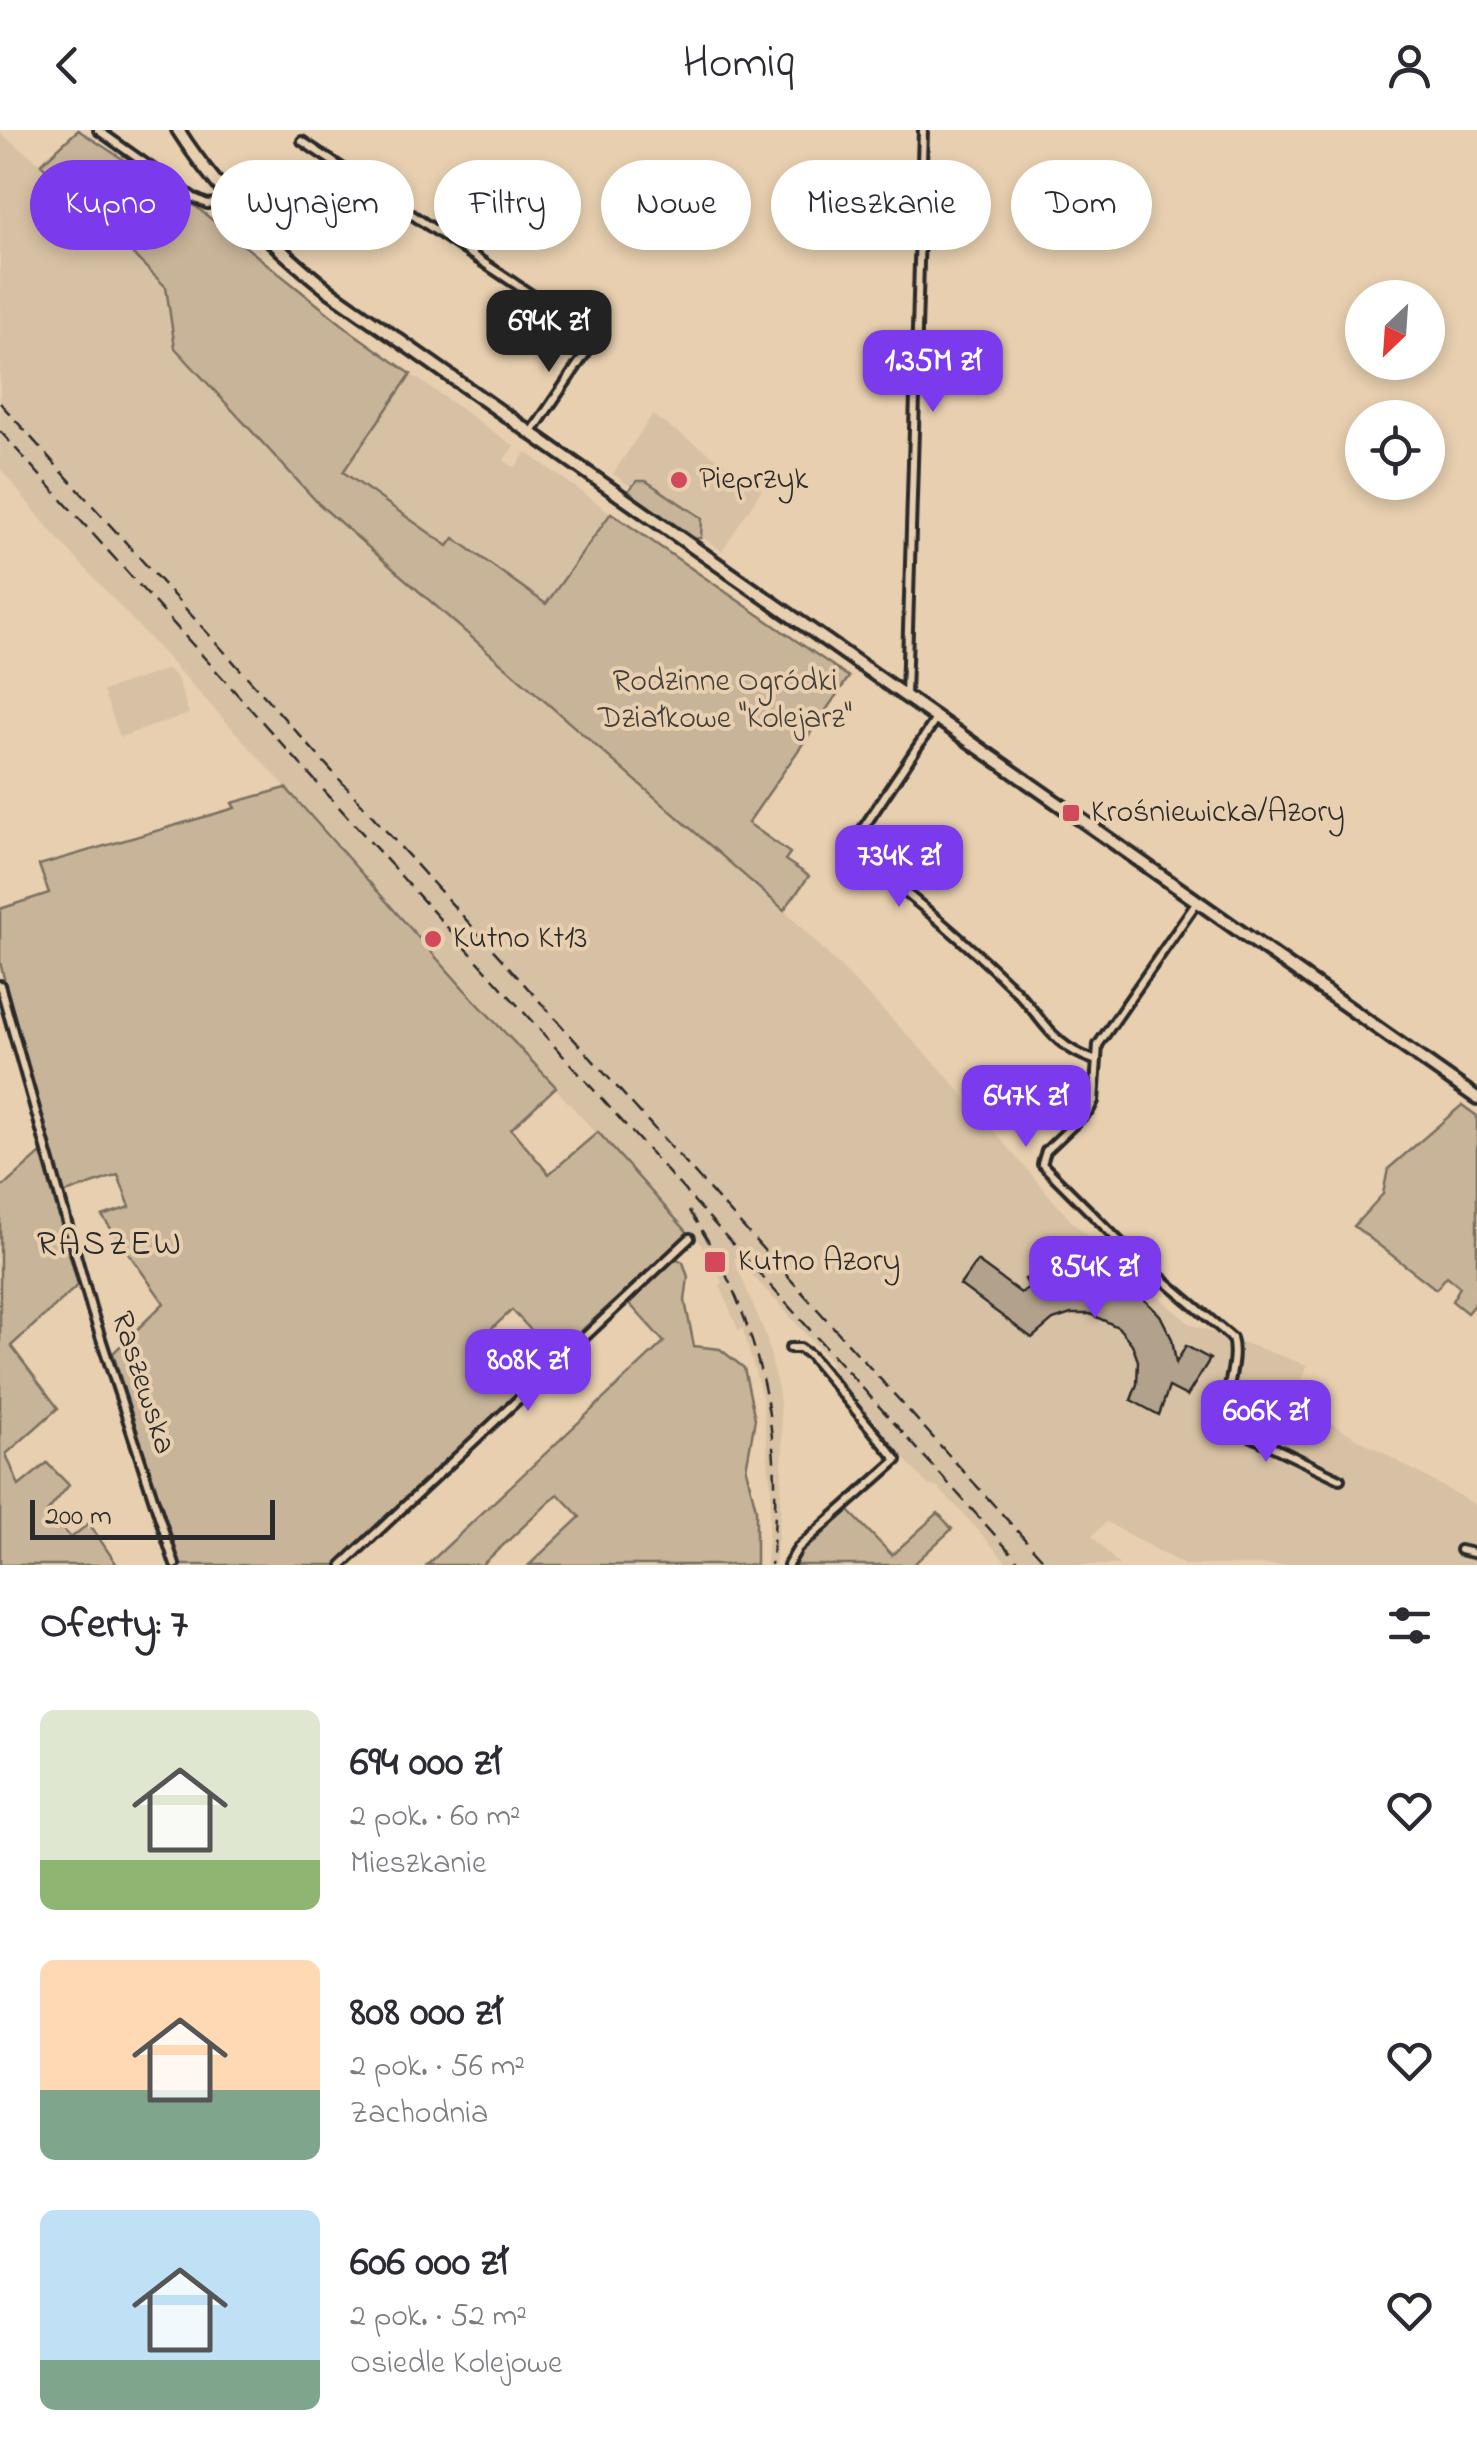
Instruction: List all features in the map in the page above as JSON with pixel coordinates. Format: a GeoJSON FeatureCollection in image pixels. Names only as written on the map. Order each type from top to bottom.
{"type":"FeatureCollection","features":[{"type":"Feature","properties":{"kind":"main road"},"geometry":{"type":"LineString","coordinates":[[178,130],[211,174]]}},
{"type":"Feature","properties":{"kind":"main road"},"geometry":{"type":"LineString","coordinates":[[280,250],[329,291],[530,434],[1477,1098]]}},
{"type":"Feature","properties":{"kind":"street"},"geometry":{"type":"LineString","coordinates":[[98,130],[194,198],[211,204]]}},
{"type":"Feature","properties":{"kind":"street"},"geometry":{"type":"LineString","coordinates":[[906,697],[923,130]]}},
{"type":"Feature","properties":{"kind":"street"},"geometry":{"type":"LineString","coordinates":[[302,141],[596,338],[530,434]]}},
{"type":"Feature","properties":{"kind":"street"},"geometry":{"type":"LineString","coordinates":[[936,719],[856,839],[856,854],[945,925],[1018,994],[1036,1020],[1071,1052],[1094,1060]]}},
{"type":"Feature","properties":{"kind":"street"},"geometry":{"type":"LineString","coordinates":[[1197,901],[1106,1032],[1094,1060],[1094,1101],[1046,1151],[1042,1164],[1126,1248],[1232,1338],[1226,1417],[1231,1428],[1340,1480]]}},
{"type":"Feature","properties":{"kind":"street","name":"Raszewska"},"geometry":{"type":"LineString","coordinates":[[0,985],[92,1312],[175,1565]]}},
{"type":"Feature","properties":{"kind":"street"},"geometry":{"type":"LineString","coordinates":[[342,1565],[690,1238]]}},
{"type":"Feature","properties":{"kind":"street"},"geometry":{"type":"LineString","coordinates":[[788,1565],[798,1548],[897,1460],[810,1355],[797,1347],[790,1348]]}},
{"type":"Feature","properties":{"kind":"street"},"geometry":{"type":"LineString","coordinates":[[1460,1550],[1477,1554]]}},
{"type":"Feature","properties":{"kind":"shaded area"},"geometry":{"type":"Polygon","coordinates":[[[0,133],[36,160],[30,160],[30,250],[130,250],[166,287],[175,348],[319,504],[784,910],[938,1066],[1072,1222],[1190,1324],[1307,1365],[1293,1402],[1477,1506],[1477,1565],[1184,1565],[1106,1522],[1092,1536],[1119,1565],[1009,1565],[877,1428],[877,1423],[830,1369],[832,1363],[736,1257],[766,1336],[779,1394],[783,1449],[780,1512],[775,1565],[766,1565],[771,1490],[762,1397],[743,1329],[738,1330],[720,1285],[723,1283],[694,1232],[689,1234],[464,989],[338,844],[50,530],[0,468],[0,133]]]}},
{"type":"Feature","properties":{"kind":"shaded area"},"geometry":{"type":"Polygon","coordinates":[[[411,374],[514,446],[504,460],[515,468],[526,452],[611,513],[547,605],[455,539],[448,546],[343,472],[411,374]]]}},
{"type":"Feature","properties":{"kind":"shaded area"},"geometry":{"type":"Polygon","coordinates":[[[652,415],[762,489],[722,551],[613,474],[652,415]]]}},
{"type":"Feature","properties":{"kind":"shaded area"},"geometry":{"type":"Polygon","coordinates":[[[168,669],[177,678],[189,714],[120,737],[103,691],[168,669]]]}},
{"type":"Feature","properties":{"kind":"green space"},"geometry":{"type":"Polygon","coordinates":[[[78,130],[124,160],[45,160],[78,130]]]}},
{"type":"Feature","properties":{"kind":"green space","name":"Rodzinne Ogródki Działkowe \"Kolejarz\""},"geometry":{"type":"Polygon","coordinates":[[[191,203],[211,219],[211,250],[250,250],[411,374],[343,472],[448,546],[454,538],[546,604],[611,513],[849,677],[748,823],[790,853],[785,860],[809,876],[784,910],[319,504],[175,348],[166,287],[128,250],[191,250],[191,203]]]}},
{"type":"Feature","properties":{"kind":"green space"},"geometry":{"type":"Polygon","coordinates":[[[637,481],[646,481],[702,518],[701,538],[692,539],[627,492],[637,481]]]}},
{"type":"Feature","properties":{"kind":"green space"},"geometry":{"type":"Polygon","coordinates":[[[286,788],[556,1087],[511,1129],[549,1174],[598,1132],[689,1234],[554,1355],[512,1310],[488,1332],[533,1381],[337,1565],[177,1565],[113,1353],[164,1303],[102,1216],[130,1207],[118,1175],[63,1194],[46,1147],[0,962],[0,909],[49,893],[39,865],[235,808],[232,803],[286,788]]]}},
{"type":"Feature","properties":{"kind":"green space"},"geometry":{"type":"Polygon","coordinates":[[[1462,1105],[1477,1116],[1477,1301],[1467,1313],[1452,1301],[1460,1287],[1447,1276],[1436,1289],[1354,1226],[1383,1194],[1388,1169],[1462,1105]]]}},
{"type":"Feature","properties":{"kind":"green space"},"geometry":{"type":"Polygon","coordinates":[[[41,1153],[78,1285],[11,1346],[58,1408],[6,1454],[19,1486],[47,1463],[69,1485],[47,1512],[71,1538],[89,1523],[117,1565],[0,1565],[0,1183],[4,1186],[41,1153]]]}},
{"type":"Feature","properties":{"kind":"green space"},"geometry":{"type":"Polygon","coordinates":[[[675,1258],[683,1262],[688,1277],[685,1301],[694,1346],[720,1349],[744,1368],[755,1419],[746,1469],[756,1509],[756,1565],[529,1565],[580,1517],[558,1494],[482,1565],[427,1565],[664,1342],[627,1301],[675,1258]]]}},
{"type":"Feature","properties":{"kind":"green space"},"geometry":{"type":"Polygon","coordinates":[[[846,1508],[892,1555],[938,1513],[952,1529],[913,1565],[791,1565],[799,1550],[846,1508]]]}},
{"type":"Feature","properties":{"kind":"building"},"geometry":{"type":"Polygon","coordinates":[[[977,1261],[1021,1293],[1029,1287],[1025,1279],[1054,1266],[1075,1263],[1107,1267],[1104,1276],[1131,1287],[1160,1315],[1172,1339],[1176,1363],[1186,1346],[1210,1359],[1187,1396],[1169,1387],[1159,1415],[1131,1400],[1137,1384],[1138,1361],[1132,1344],[1118,1327],[1090,1314],[1071,1314],[1053,1320],[1032,1338],[960,1285],[977,1261]]]}},
{"type":"Feature","properties":{"kind":"railway"},"geometry":{"type":"LineString","coordinates":[[0,403],[1048,1565]]}},
{"type":"Feature","properties":{"kind":"railway"},"geometry":{"type":"LineString","coordinates":[[0,431],[1022,1565]]}},
{"type":"Feature","properties":{"kind":"railway"},"geometry":{"type":"LineString","coordinates":[[689,1211],[734,1293],[763,1380],[775,1472],[771,1565]]}},
{"type":"Feature","properties":{"kind":"place","name":"Pieprzyk"},"geometry":{"type":"Point","coordinates":[679,480]}},
{"type":"Feature","properties":{"kind":"place","name":"Krośniewicka/Azory"},"geometry":{"type":"Point","coordinates":[1071,813]}},
{"type":"Feature","properties":{"kind":"place","name":"Kutno Kt13"},"geometry":{"type":"Point","coordinates":[433,939]}},
{"type":"Feature","properties":{"kind":"place","name":"Kutno Azory"},"geometry":{"type":"Point","coordinates":[715,1262]}},
{"type":"Feature","properties":{"kind":"district","name":"RASZEW"},"geometry":{"type":"Point","coordinates":[110,1245]}}]}
